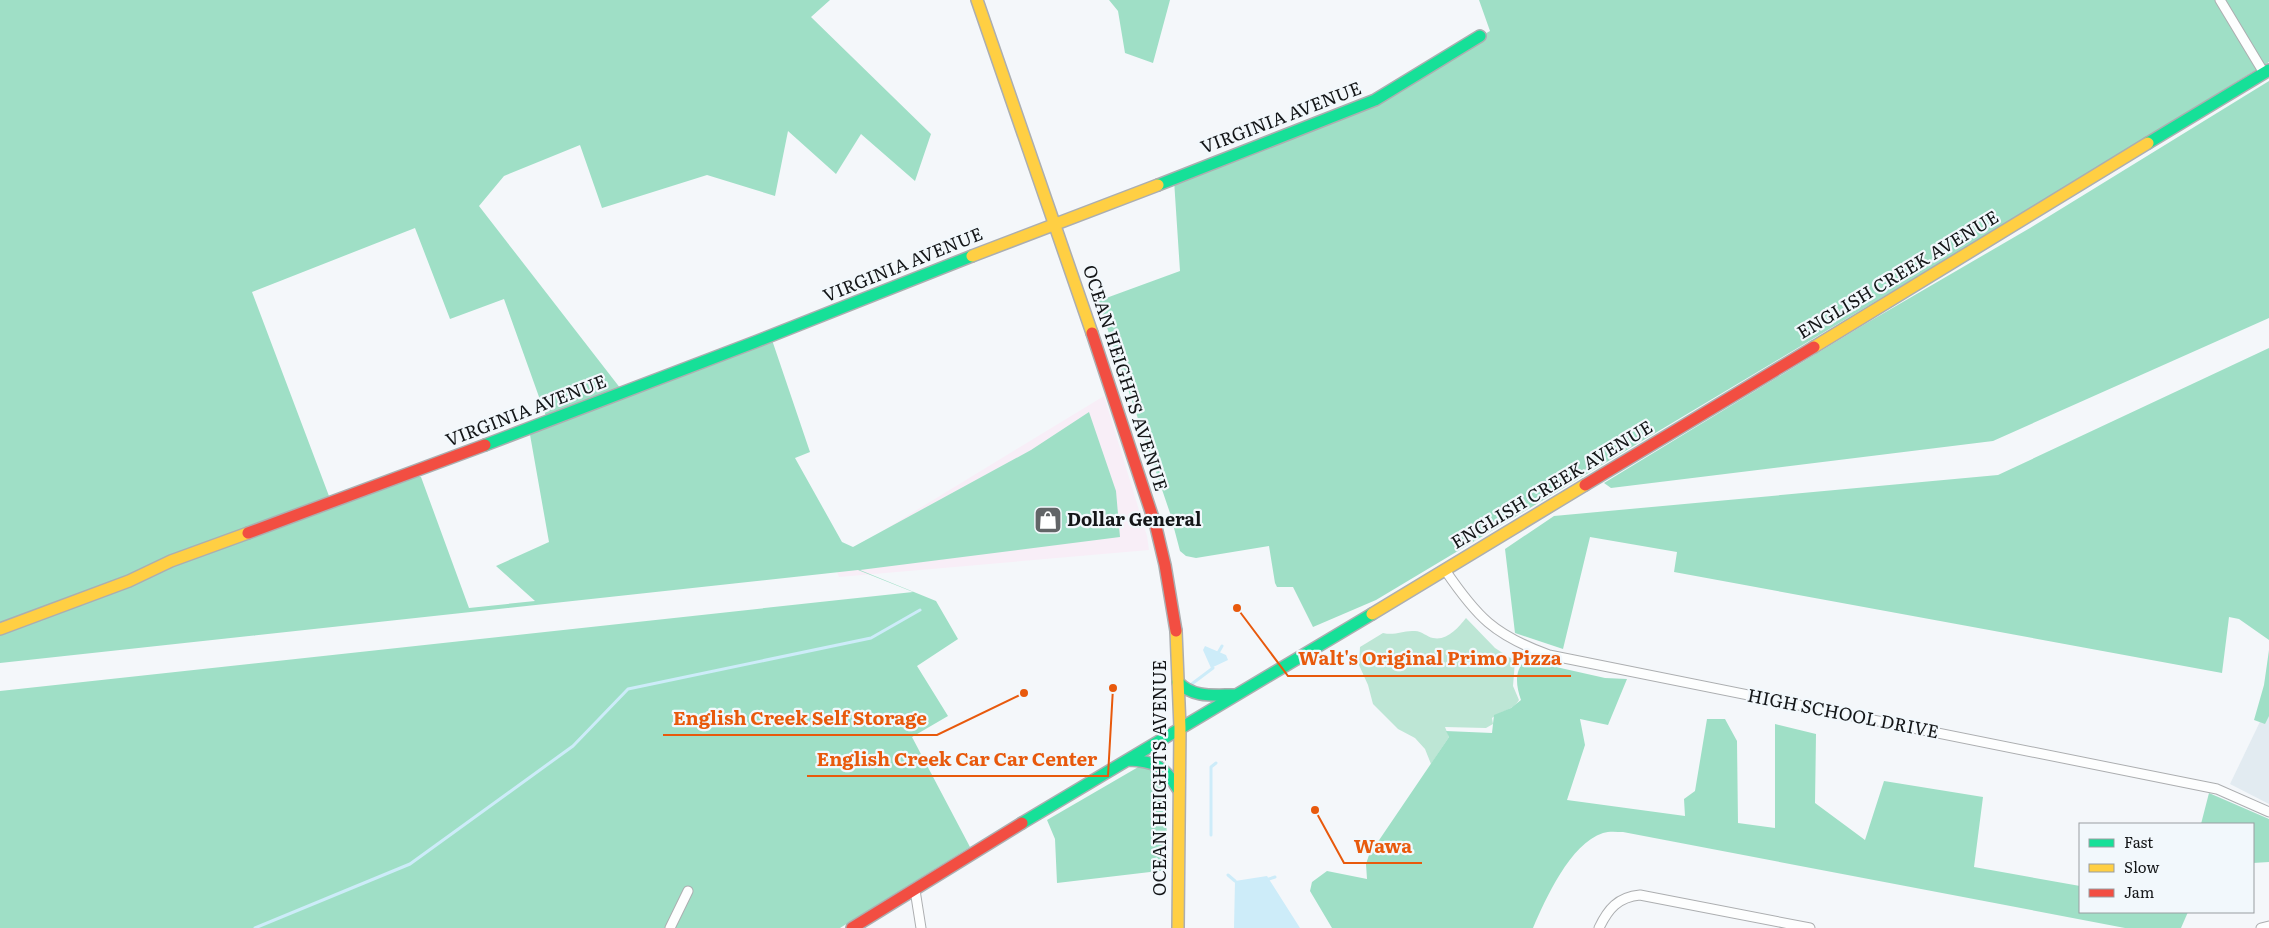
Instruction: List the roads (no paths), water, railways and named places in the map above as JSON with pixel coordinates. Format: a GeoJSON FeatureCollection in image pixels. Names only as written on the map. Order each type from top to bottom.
{"type":"FeatureCollection","features":[{"type":"Feature","properties":{"kind":"main road","name":"OCEAN HEIGHTS AVENUE"},"geometry":{"type":"LineString","coordinates":[[978,0],[1055,223],[1156,527],[1164,561],[1174,614],[1180,728],[1178,928]]}},
{"type":"Feature","properties":{"kind":"main road","name":"VIRGINIA AVENUE"},"geometry":{"type":"LineString","coordinates":[[0,629],[129,581],[171,561],[424,468],[755,342],[1055,223],[1133,195],[1375,100],[1480,36]]}},
{"type":"Feature","properties":{"kind":"main road","name":"ENGLISH CREEK AVENUE"},"geometry":{"type":"LineString","coordinates":[[852,928],[1126,760],[1360,622],[2267,71]]}},
{"type":"Feature","properties":{"kind":"main road"},"geometry":{"type":"LineString","coordinates":[[1178,682],[1184,690],[1194,694],[1236,695]]}},
{"type":"Feature","properties":{"kind":"main road"},"geometry":{"type":"LineString","coordinates":[[1126,760],[1146,760],[1158,764],[1166,769],[1179,790]]}},
{"type":"Feature","properties":{"kind":"street"},"geometry":{"type":"LineString","coordinates":[[2220,0],[2267,71]]}},
{"type":"Feature","properties":{"kind":"street","name":"HIGH SCHOOL DRIVE"},"geometry":{"type":"LineString","coordinates":[[1445,570],[1464,598],[1484,621],[1515,641],[1549,655],[2190,783],[2223,791],[2269,812]]}},
{"type":"Feature","properties":{"kind":"street"},"geometry":{"type":"LineString","coordinates":[[670,928],[688,890]]}},
{"type":"Feature","properties":{"kind":"street"},"geometry":{"type":"LineString","coordinates":[[915,890],[920,928]]}},
{"type":"Feature","properties":{"kind":"street"},"geometry":{"type":"LineString","coordinates":[[1599,928],[1614,905],[1627,897],[1640,894],[1810,928]]}},
{"type":"Feature","properties":{"kind":"street"},"geometry":{"type":"LineString","coordinates":[[2262,928],[2269,926]]}},
{"type":"Feature","properties":{"kind":"water"},"geometry":{"type":"Polygon","coordinates":[[[1205,646],[1226,655],[1228,660],[1211,668],[1203,650],[1205,646]]]}},
{"type":"Feature","properties":{"kind":"water"},"geometry":{"type":"Polygon","coordinates":[[[1267,876],[1300,928],[1234,928],[1235,881],[1267,876]]]}},
{"type":"Feature","properties":{"kind":"waterway"},"geometry":{"type":"LineString","coordinates":[[255,928],[410,864],[573,746],[628,689],[871,638],[920,610]]}},
{"type":"Feature","properties":{"kind":"waterway"},"geometry":{"type":"LineString","coordinates":[[1218,653],[1222,646]]}},
{"type":"Feature","properties":{"kind":"waterway"},"geometry":{"type":"LineString","coordinates":[[1189,686],[1213,668]]}},
{"type":"Feature","properties":{"kind":"waterway"},"geometry":{"type":"LineString","coordinates":[[1211,835],[1211,767],[1216,763]]}},
{"type":"Feature","properties":{"kind":"waterway"},"geometry":{"type":"LineString","coordinates":[[1228,875],[1235,881]]}},
{"type":"Feature","properties":{"kind":"waterway"},"geometry":{"type":"LineString","coordinates":[[1269,879],[1275,877]]}},
{"type":"Feature","properties":{"kind":"place","name":"Dollar General"},"geometry":{"type":"Point","coordinates":[1048,520]}},
{"type":"Feature","properties":{"kind":"place","name":"Walt's Original Primo Pizza"},"geometry":{"type":"Point","coordinates":[1237,608]}},
{"type":"Feature","properties":{"kind":"place","name":"English Creek Car Car Center"},"geometry":{"type":"Point","coordinates":[1113,688]}},
{"type":"Feature","properties":{"kind":"place","name":"English Creek Self Storage"},"geometry":{"type":"Point","coordinates":[1024,693]}},
{"type":"Feature","properties":{"kind":"place","name":"Wawa"},"geometry":{"type":"Point","coordinates":[1315,810]}}]}
